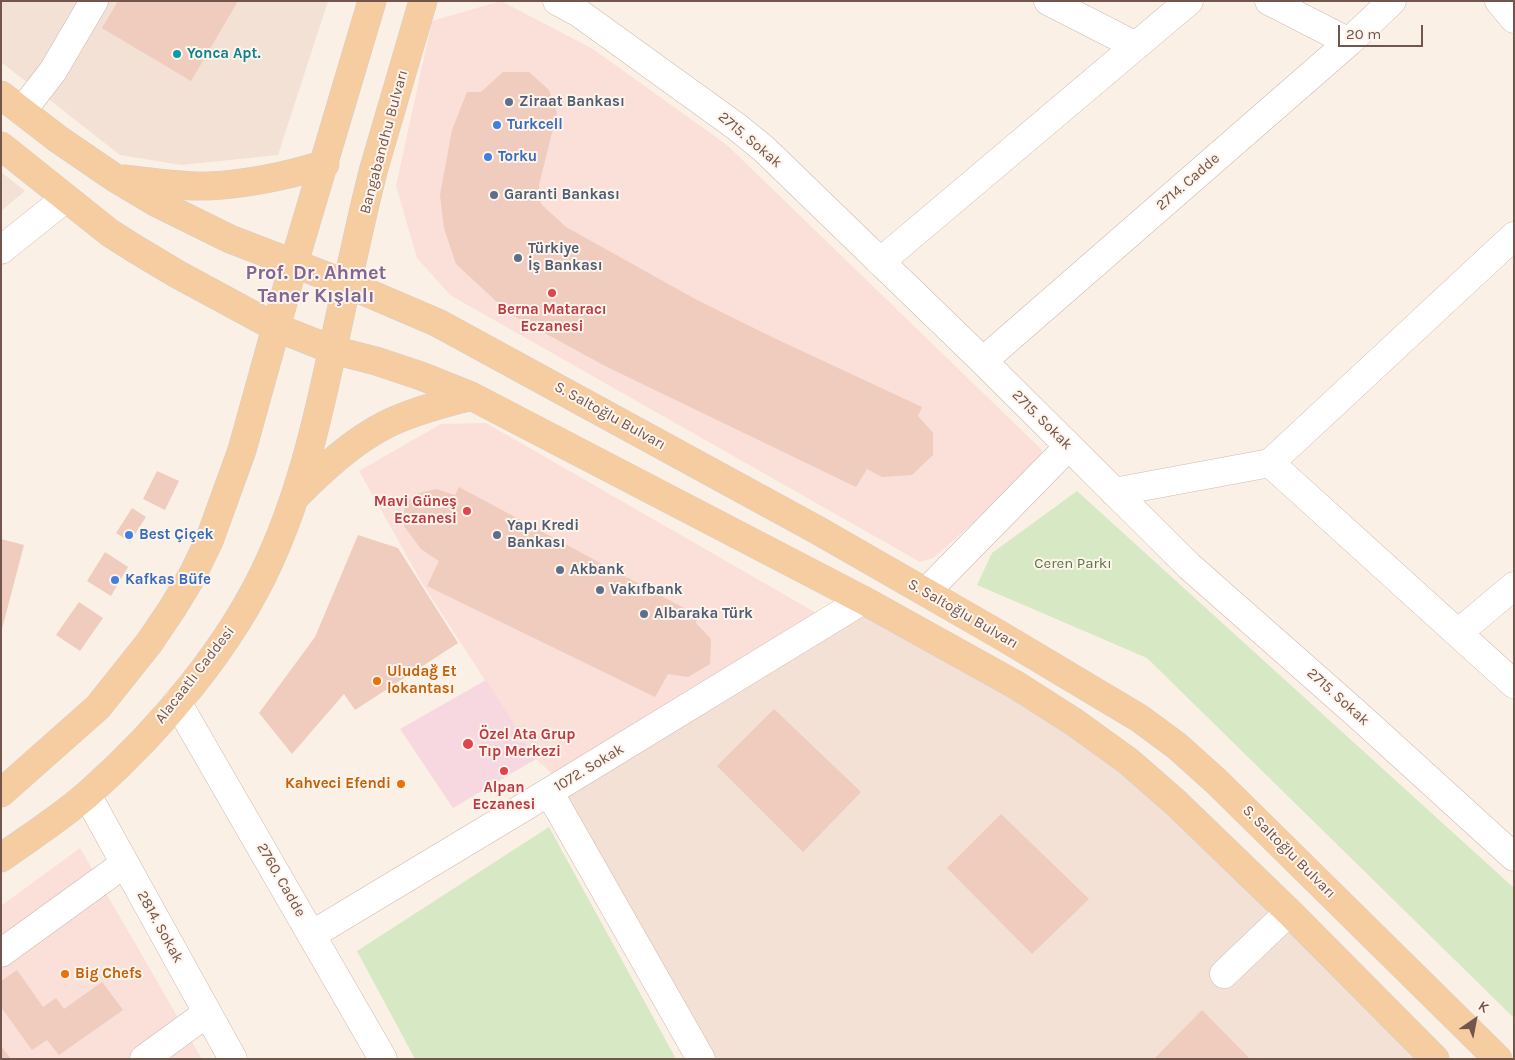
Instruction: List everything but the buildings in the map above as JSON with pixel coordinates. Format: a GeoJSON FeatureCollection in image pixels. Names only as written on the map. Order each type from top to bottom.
{"type":"FeatureCollection","features":[{"type":"Feature","properties":{"kind":"main road"},"geometry":{"type":"LineString","coordinates":[[1,793],[98,708],[149,643],[187,584],[209,541],[242,450],[275,327],[372,1]]}},
{"type":"Feature","properties":{"kind":"main road","name":"Bangabandhu Bulvarı"},"geometry":{"type":"LineString","coordinates":[[333,350],[374,169],[423,1]]}},
{"type":"Feature","properties":{"kind":"main road","name":"S. Saltoğlu Bulvarı"},"geometry":{"type":"LineString","coordinates":[[12,103],[58,139],[115,178],[157,203],[230,239],[348,284],[447,328],[810,526],[1139,718],[1177,746],[1217,782],[1498,1059]]}},
{"type":"Feature","properties":{"kind":"main road"},"geometry":{"type":"LineString","coordinates":[[1,146],[110,232],[177,274],[275,327],[333,350],[376,361],[471,396],[863,600],[1016,686],[1074,722],[1112,750],[1175,802],[1289,912],[1435,1059]]}},
{"type":"Feature","properties":{"kind":"main road"},"geometry":{"type":"LineString","coordinates":[[115,178],[188,185],[216,185],[275,178],[325,164]]}},
{"type":"Feature","properties":{"kind":"main road","name":"Alacaatlı Caddesi"},"geometry":{"type":"LineString","coordinates":[[1,858],[87,795],[128,757],[177,702],[210,661],[240,616],[270,560],[295,498],[315,430],[333,350]]}},
{"type":"Feature","properties":{"kind":"main road"},"geometry":{"type":"LineString","coordinates":[[295,498],[330,464],[366,436],[406,416],[471,396]]}},
{"type":"Feature","properties":{"kind":"street"},"geometry":{"type":"LineString","coordinates":[[12,103],[53,71],[94,1]]}},
{"type":"Feature","properties":{"kind":"street","name":"2715. Sokak"},"geometry":{"type":"LineString","coordinates":[[557,1],[579,13],[592,11],[751,138],[983,361],[1189,566],[1514,857]]}},
{"type":"Feature","properties":{"kind":"street"},"geometry":{"type":"LineString","coordinates":[[1048,1],[1136,46]]}},
{"type":"Feature","properties":{"kind":"street"},"geometry":{"type":"LineString","coordinates":[[880,262],[1189,1]]}},
{"type":"Feature","properties":{"kind":"street"},"geometry":{"type":"LineString","coordinates":[[1269,1],[1349,42]]}},
{"type":"Feature","properties":{"kind":"street","name":"2714. Cadde"},"geometry":{"type":"LineString","coordinates":[[983,361],[1349,42],[1392,1]]}},
{"type":"Feature","properties":{"kind":"street"},"geometry":{"type":"LineString","coordinates":[[1499,1],[1514,19]]}},
{"type":"Feature","properties":{"kind":"street"},"geometry":{"type":"LineString","coordinates":[[1,250],[66,198]]}},
{"type":"Feature","properties":{"kind":"street"},"geometry":{"type":"LineString","coordinates":[[1114,492],[1270,463],[1514,236]]}},
{"type":"Feature","properties":{"kind":"street"},"geometry":{"type":"LineString","coordinates":[[926,592],[1068,447]]}},
{"type":"Feature","properties":{"kind":"street"},"geometry":{"type":"LineString","coordinates":[[1270,463],[1514,684]]}},
{"type":"Feature","properties":{"kind":"street"},"geometry":{"type":"LineString","coordinates":[[1458,633],[1514,586]]}},
{"type":"Feature","properties":{"kind":"street","name":"1072. Sokak"},"geometry":{"type":"LineString","coordinates":[[313,934],[863,600]]}},
{"type":"Feature","properties":{"kind":"street","name":"2760. Cadde"},"geometry":{"type":"LineString","coordinates":[[177,702],[313,934],[383,1059]]}},
{"type":"Feature","properties":{"kind":"street"},"geometry":{"type":"LineString","coordinates":[[549,792],[701,1059]]}},
{"type":"Feature","properties":{"kind":"street","name":"2814. Sokak"},"geometry":{"type":"LineString","coordinates":[[87,795],[233,1059]]}},
{"type":"Feature","properties":{"kind":"street"},"geometry":{"type":"LineString","coordinates":[[1,954],[124,864]]}},
{"type":"Feature","properties":{"kind":"street"},"geometry":{"type":"LineString","coordinates":[[1224,974],[1289,912]]}},
{"type":"Feature","properties":{"kind":"street"},"geometry":{"type":"LineString","coordinates":[[144,1059],[207,1013]]}},
{"type":"Feature","properties":{"kind":"shaded area"},"geometry":{"type":"Polygon","coordinates":[[[1,1],[328,1],[278,155],[181,165],[120,155],[1,62],[1,1]]]}},
{"type":"Feature","properties":{"kind":"shaded area"},"geometry":{"type":"Polygon","coordinates":[[[501,1],[593,49],[727,145],[1041,449],[1043,462],[933,558],[920,562],[450,295],[417,258],[396,186],[432,21],[501,1]]]}},
{"type":"Feature","properties":{"kind":"shaded area"},"geometry":{"type":"Polygon","coordinates":[[[1,172],[25,191],[1,211],[1,172]]]}},
{"type":"Feature","properties":{"kind":"shaded area"},"geometry":{"type":"Polygon","coordinates":[[[486,423],[825,618],[560,781],[536,759],[422,583],[359,471],[441,424],[486,423]]]}},
{"type":"Feature","properties":{"kind":"shaded area"},"geometry":{"type":"Polygon","coordinates":[[[863,600],[1074,722],[1435,1059],[701,1059],[549,792],[863,600]]]}},
{"type":"Feature","properties":{"kind":"shaded area","name":"Özel Ata Grup Tıp Merkezi"},"geometry":{"type":"Polygon","coordinates":[[[486,680],[536,759],[453,808],[400,729],[486,680]]]}},
{"type":"Feature","properties":{"kind":"shaded area"},"geometry":{"type":"Polygon","coordinates":[[[80,848],[202,1059],[1,1059],[1,906],[80,848]]]}},
{"type":"Feature","properties":{"kind":"green space","name":"Ceren Parkı"},"geometry":{"type":"Polygon","coordinates":[[[1077,491],[1514,888],[1514,1018],[1147,658],[977,585],[992,553],[1077,491]]]}},
{"type":"Feature","properties":{"kind":"green space"},"geometry":{"type":"Polygon","coordinates":[[[549,827],[676,1059],[415,1059],[357,951],[549,827]]]}},
{"type":"Feature","properties":{"kind":"place","name":"Yonca Apt."},"geometry":{"type":"Point","coordinates":[177,54]}},
{"type":"Feature","properties":{"kind":"place","name":"Ziraat Bankası"},"geometry":{"type":"Point","coordinates":[509,102]}},
{"type":"Feature","properties":{"kind":"place","name":"Turkcell"},"geometry":{"type":"Point","coordinates":[497,125]}},
{"type":"Feature","properties":{"kind":"place","name":"Torku"},"geometry":{"type":"Point","coordinates":[488,157]}},
{"type":"Feature","properties":{"kind":"place","name":"Garanti Bankası"},"geometry":{"type":"Point","coordinates":[494,195]}},
{"type":"Feature","properties":{"kind":"place","name":"Türkiye İş Bankası"},"geometry":{"type":"Point","coordinates":[518,258]}},
{"type":"Feature","properties":{"kind":"place","name":"Berna Mataracı Eczanesi"},"geometry":{"type":"Point","coordinates":[552,293]}},
{"type":"Feature","properties":{"kind":"place","name":"Mavi Güneş Eczanesi"},"geometry":{"type":"Point","coordinates":[467,511]}},
{"type":"Feature","properties":{"kind":"place","name":"Best Çiçek"},"geometry":{"type":"Point","coordinates":[129,535]}},
{"type":"Feature","properties":{"kind":"place","name":"Yapı Kredi Bankası"},"geometry":{"type":"Point","coordinates":[497,535]}},
{"type":"Feature","properties":{"kind":"place","name":"Akbank"},"geometry":{"type":"Point","coordinates":[560,570]}},
{"type":"Feature","properties":{"kind":"place","name":"Kafkas Büfe"},"geometry":{"type":"Point","coordinates":[115,580]}},
{"type":"Feature","properties":{"kind":"place","name":"Vakıfbank"},"geometry":{"type":"Point","coordinates":[600,590]}},
{"type":"Feature","properties":{"kind":"place","name":"Albaraka Türk"},"geometry":{"type":"Point","coordinates":[644,614]}},
{"type":"Feature","properties":{"kind":"place","name":"Uludağ Et lokantası"},"geometry":{"type":"Point","coordinates":[377,681]}},
{"type":"Feature","properties":{"kind":"place","name":"Özel Ata Grup Tıp Merkezi"},"geometry":{"type":"Point","coordinates":[468,744]}},
{"type":"Feature","properties":{"kind":"place","name":"Alpan Eczanesi"},"geometry":{"type":"Point","coordinates":[504,771]}},
{"type":"Feature","properties":{"kind":"place","name":"Kahveci Efendi"},"geometry":{"type":"Point","coordinates":[401,784]}},
{"type":"Feature","properties":{"kind":"place","name":"Big Chefs"},"geometry":{"type":"Point","coordinates":[65,974]}},
{"type":"Feature","properties":{"kind":"district","name":"Prof. Dr. Ahmet Taner Kışlalı"},"geometry":{"type":"Point","coordinates":[316,284]}}]}
